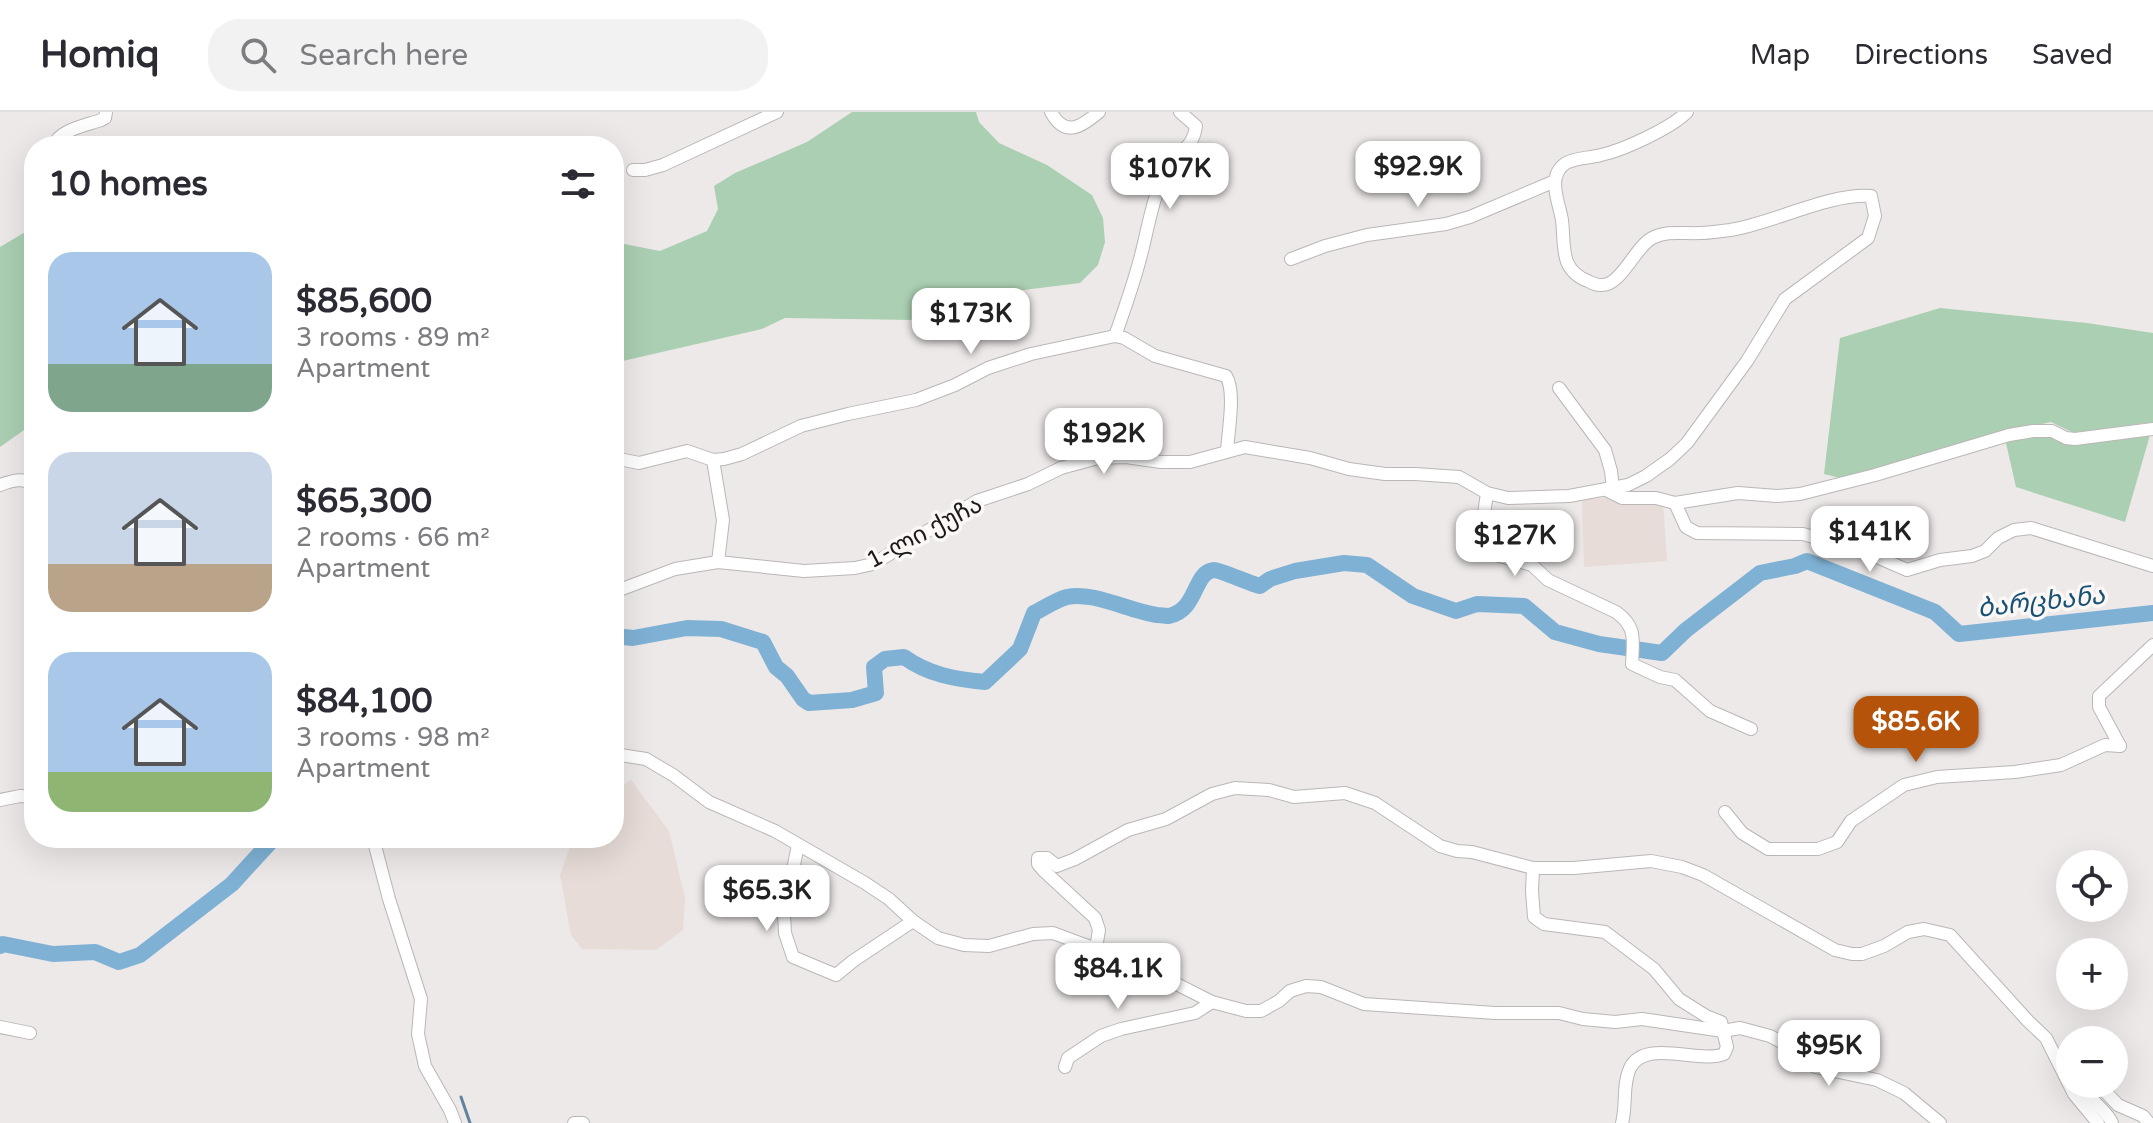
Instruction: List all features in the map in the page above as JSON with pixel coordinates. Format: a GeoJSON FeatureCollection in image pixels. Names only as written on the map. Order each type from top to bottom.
{"type":"FeatureCollection","features":[{"type":"Feature","properties":{"kind":"street"},"geometry":{"type":"LineString","coordinates":[[60,136],[105,118],[106,112]]}},
{"type":"Feature","properties":{"kind":"street"},"geometry":{"type":"LineString","coordinates":[[633,170],[663,165],[777,112]]}},
{"type":"Feature","properties":{"kind":"street"},"geometry":{"type":"LineString","coordinates":[[1051,112],[1058,123],[1075,128],[1099,112]]}},
{"type":"Feature","properties":{"kind":"street"},"geometry":{"type":"LineString","coordinates":[[1115,336],[1141,257],[1156,193],[1168,166],[1195,137],[1196,126],[1180,112]]}},
{"type":"Feature","properties":{"kind":"street"},"geometry":{"type":"LineString","coordinates":[[1609,489],[1628,485],[1646,476],[1687,443],[1747,361],[1785,299],[1868,238],[1875,216],[1871,196],[1860,195],[1823,203],[1754,226],[1702,234],[1662,234],[1639,247],[1608,284],[1599,285],[1579,278],[1566,262],[1555,175],[1566,163],[1604,155],[1641,141],[1679,120],[1687,112]]}},
{"type":"Feature","properties":{"kind":"street"},"geometry":{"type":"LineString","coordinates":[[1291,259],[1367,235],[1446,224],[1470,217],[1555,181]]}},
{"type":"Feature","properties":{"kind":"street"},"geometry":{"type":"LineString","coordinates":[[624,460],[639,463],[687,451],[713,460],[742,454],[801,426],[916,400],[988,368],[1031,354],[1115,336],[1155,356],[1226,376],[1232,395],[1227,451]]}},
{"type":"Feature","properties":{"kind":"street"},"geometry":{"type":"LineString","coordinates":[[1559,388],[1605,450],[1611,471],[1609,489]]}},
{"type":"Feature","properties":{"kind":"street"},"geometry":{"type":"LineString","coordinates":[[1609,489],[1622,498],[1656,498],[1675,503],[1738,493],[1800,494],[2009,435],[2052,431],[2075,439],[2153,429]]}},
{"type":"Feature","properties":{"kind":"street","name":"1-ლი ქუჩა"},"geometry":{"type":"LineString","coordinates":[[624,588],[675,569],[718,562],[804,571],[873,564],[977,501],[1028,484],[1061,468],[1098,458],[1190,462],[1245,447],[1373,473],[1459,477],[1487,493],[1508,498],[1569,496],[1609,489]]}},
{"type":"Feature","properties":{"kind":"street"},"geometry":{"type":"LineString","coordinates":[[713,460],[723,520],[718,562]]}},
{"type":"Feature","properties":{"kind":"street"},"geometry":{"type":"LineString","coordinates":[[0,485],[24,480]]}},
{"type":"Feature","properties":{"kind":"street"},"geometry":{"type":"LineString","coordinates":[[1487,493],[1480,542],[1485,552],[1532,565],[1548,580],[1616,612],[1633,631],[1632,664],[1660,677],[1675,680],[1710,711],[1751,729]]}},
{"type":"Feature","properties":{"kind":"street"},"geometry":{"type":"LineString","coordinates":[[1675,503],[1686,527],[1697,533],[1803,534],[1868,553],[1907,570],[1940,560],[1972,556],[1985,551],[1998,538],[2014,530],[2031,528],[2153,566]]}},
{"type":"Feature","properties":{"kind":"street"},"geometry":{"type":"LineString","coordinates":[[1725,812],[1742,833],[1768,849],[1818,849],[1837,842],[1851,821],[1904,785],[1937,777],[2015,772],[2061,765],[2105,745],[2120,746],[2099,707],[2099,696],[2153,645]]}},
{"type":"Feature","properties":{"kind":"street"},"geometry":{"type":"LineString","coordinates":[[624,756],[646,759],[709,802],[775,831],[865,883],[938,938],[964,945],[989,946],[1033,934],[1053,933],[1139,965],[1212,1002],[1246,1011],[1261,1011],[1290,991],[1306,986],[1321,987],[1364,1004],[1495,1013],[1559,1013],[1615,1022],[1642,1019],[1723,1031],[1740,1028],[1770,1036],[1802,1053],[1815,1067],[1877,1080],[1904,1093],[1940,1123]]}},
{"type":"Feature","properties":{"kind":"street"},"geometry":{"type":"LineString","coordinates":[[1096,948],[1099,930],[1095,918],[1043,870],[1038,858],[1047,858],[1057,866],[1128,830],[1166,819],[1212,794],[1235,788],[1269,790],[1294,797],[1345,793],[1375,803],[1440,846],[1533,868],[1574,868],[1651,861],[1682,867],[1703,875],[1835,950],[1852,954],[1862,954],[1884,946],[1908,932],[1924,929],[1950,935],[2046,1038],[2074,1094],[2098,1123]]}},
{"type":"Feature","properties":{"kind":"street"},"geometry":{"type":"LineString","coordinates":[[0,800],[24,796]]}},
{"type":"Feature","properties":{"kind":"street"},"geometry":{"type":"LineString","coordinates":[[798,845],[784,914],[785,933],[793,957],[836,975],[913,921]]}},
{"type":"Feature","properties":{"kind":"street"},"geometry":{"type":"LineString","coordinates":[[376,848],[421,999],[418,1034],[425,1066],[455,1123]]}},
{"type":"Feature","properties":{"kind":"street"},"geometry":{"type":"LineString","coordinates":[[1533,868],[1534,917],[1544,924],[1605,932],[1654,969],[1679,999],[1721,1022],[1727,1047],[1719,1057],[1649,1054],[1631,1066],[1625,1087],[1626,1109],[1622,1123]]}},
{"type":"Feature","properties":{"kind":"street"},"geometry":{"type":"LineString","coordinates":[[1065,1067],[1068,1058],[1101,1036],[1195,1013],[1212,1002]]}},
{"type":"Feature","properties":{"kind":"street"},"geometry":{"type":"LineString","coordinates":[[0,1027],[30,1033]]}},
{"type":"Feature","properties":{"kind":"street"},"geometry":{"type":"LineString","coordinates":[[2091,1098],[2112,1123]]}},
{"type":"Feature","properties":{"kind":"street"},"geometry":{"type":"LineString","coordinates":[[2111,1098],[2118,1105],[2143,1116],[2149,1123]]}},
{"type":"Feature","properties":{"kind":"street"},"geometry":{"type":"LineString","coordinates":[[574,1123],[583,1123]]}},
{"type":"Feature","properties":{"kind":"shaded area"},"geometry":{"type":"Polygon","coordinates":[[[1611,497],[1624,505],[1663,504],[1667,561],[1584,567],[1582,500],[1611,497]]]}},
{"type":"Feature","properties":{"kind":"shaded area"},"geometry":{"type":"Polygon","coordinates":[[[631,780],[669,831],[685,898],[683,930],[656,950],[582,949],[571,935],[560,875],[569,848],[624,848],[624,785],[631,780]]]}},
{"type":"Feature","properties":{"kind":"green space"},"geometry":{"type":"Polygon","coordinates":[[[852,112],[976,112],[979,122],[999,143],[1047,165],[1092,195],[1103,218],[1105,242],[1098,265],[1080,283],[1008,292],[959,303],[938,316],[914,320],[785,318],[762,329],[624,361],[624,244],[660,251],[707,231],[718,209],[714,186],[735,173],[807,142],[852,112]]]}},
{"type":"Feature","properties":{"kind":"green space"},"geometry":{"type":"Polygon","coordinates":[[[24,233],[24,430],[0,447],[0,247],[24,233]]]}},
{"type":"Feature","properties":{"kind":"green space"},"geometry":{"type":"Polygon","coordinates":[[[1940,308],[2153,333],[2153,422],[2074,433],[2051,422],[1844,479],[1824,474],[1840,338],[1940,308]]]}},
{"type":"Feature","properties":{"kind":"green space"},"geometry":{"type":"Polygon","coordinates":[[[2150,435],[2125,522],[2016,487],[2006,443],[2020,436],[2150,435]]]}},
{"type":"Feature","properties":{"kind":"waterway","name":"ბარცხანა"},"geometry":{"type":"LineString","coordinates":[[624,637],[687,628],[721,629],[763,642],[776,667],[809,703],[852,700],[876,693],[874,667],[885,659],[904,657],[943,675],[985,682],[1020,649],[1034,613],[1054,602],[1067,597],[1088,597],[1169,616],[1185,607],[1202,577],[1214,570],[1260,586],[1270,579],[1295,571],[1344,563],[1367,565],[1413,596],[1456,611],[1477,604],[1524,606],[1555,632],[1599,644],[1662,653],[1686,630],[1760,573],[1807,561],[1935,612],[1959,634],[2153,613]]}},
{"type":"Feature","properties":{"kind":"waterway","name":"ბარცხანა"},"geometry":{"type":"LineString","coordinates":[[0,946],[3,944],[53,954],[95,952],[119,962],[140,955],[232,884],[265,848]]}},
{"type":"Feature","properties":{"kind":"waterway"},"geometry":{"type":"LineString","coordinates":[[461,1097],[470,1123]]}}]}
